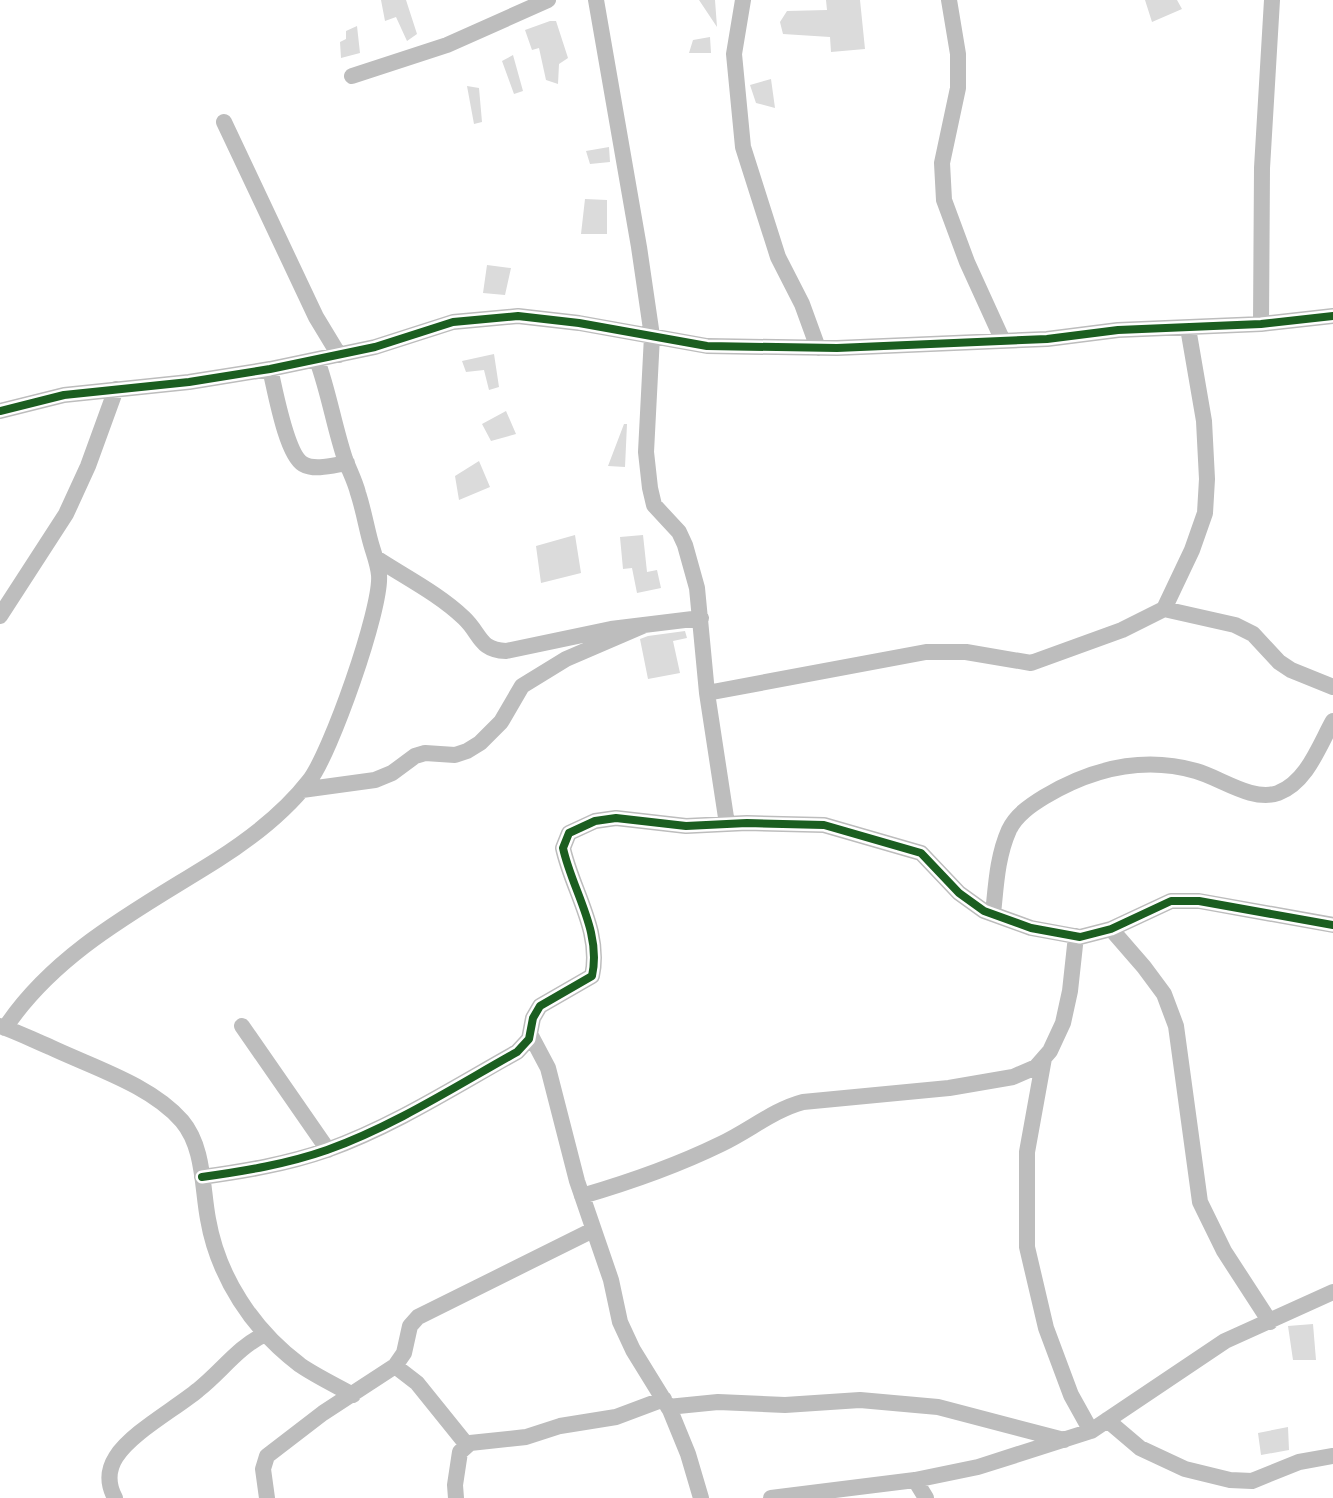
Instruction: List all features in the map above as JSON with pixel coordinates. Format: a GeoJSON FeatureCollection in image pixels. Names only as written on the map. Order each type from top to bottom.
{"type":"FeatureCollection","features":[{"type":"Feature","properties":{"kind":"street"},"geometry":{"type":"LineString","coordinates":[[352,76],[447,45],[548,0]]}},
{"type":"Feature","properties":{"kind":"street"},"geometry":{"type":"LineString","coordinates":[[596,0],[652,336],[646,452],[650,488],[654,505],[679,532],[697,588],[707,693],[727,824]]}},
{"type":"Feature","properties":{"kind":"street"},"geometry":{"type":"LineString","coordinates":[[743,0],[734,54],[743,147],[778,257],[802,304],[818,348]]}},
{"type":"Feature","properties":{"kind":"street"},"geometry":{"type":"LineString","coordinates":[[949,0],[958,54],[958,88],[942,163],[944,200],[967,262],[1003,341]]}},
{"type":"Feature","properties":{"kind":"street"},"geometry":{"type":"LineString","coordinates":[[1261,324],[1262,168],[1272,0]]}},
{"type":"Feature","properties":{"kind":"street"},"geometry":{"type":"LineString","coordinates":[[224,122],[316,317],[339,355]]}},
{"type":"Feature","properties":{"kind":"street"},"geometry":{"type":"LineString","coordinates":[[0,411],[64,395],[189,382],[270,369],[375,347],[453,322],[518,316],[707,346],[818,348],[1003,341],[1118,330],[1261,324],[1333,316]]}},
{"type":"Feature","properties":{"kind":"street"},"geometry":{"type":"LineString","coordinates":[[1164,609],[1205,513],[1204,421],[1188,328]]}},
{"type":"Feature","properties":{"kind":"street"},"geometry":{"type":"LineString","coordinates":[[317,360],[358,492],[380,577],[344,706],[312,778],[265,824],[219,859],[96,936],[24,999],[2,1027],[93,1066],[160,1100],[183,1122],[197,1148],[208,1221],[231,1286],[265,1334],[301,1365],[353,1395]]}},
{"type":"Feature","properties":{"kind":"street"},"geometry":{"type":"LineString","coordinates":[[270,369],[286,431],[298,460],[314,467],[347,463]]}},
{"type":"Feature","properties":{"kind":"street"},"geometry":{"type":"LineString","coordinates":[[0,616],[66,514],[88,466],[116,389]]}},
{"type":"Feature","properties":{"kind":"street"},"geometry":{"type":"LineString","coordinates":[[376,558],[437,597],[466,620],[493,651],[596,632],[701,618]]}},
{"type":"Feature","properties":{"kind":"street"},"geometry":{"type":"LineString","coordinates":[[707,693],[926,652],[966,652],[1031,663],[1122,630],[1164,609],[1235,625],[1253,634],[1279,662],[1291,670],[1333,687]]}},
{"type":"Feature","properties":{"kind":"street"},"geometry":{"type":"LineString","coordinates":[[302,790],[375,780],[425,753],[455,755],[467,751],[501,722],[510,703],[531,679],[566,659],[645,625]]}},
{"type":"Feature","properties":{"kind":"street"},"geometry":{"type":"LineString","coordinates":[[993,914],[999,862],[1010,827],[1028,807],[1067,784],[1101,770],[1147,764],[1195,771],[1261,795],[1277,793],[1293,784],[1304,771],[1333,721]]}},
{"type":"Feature","properties":{"kind":"street"},"geometry":{"type":"LineString","coordinates":[[202,1177],[263,1168],[328,1150],[382,1127],[517,1052],[530,1034],[533,1018],[540,1006],[592,976],[595,960],[593,940],[563,848],[569,833],[595,821],[616,818],[686,826],[824,825],[921,853],[959,893],[993,914],[1031,928],[1076,936],[1111,929],[1171,901],[1199,901],[1333,925]]}},
{"type":"Feature","properties":{"kind":"street"},"geometry":{"type":"LineString","coordinates":[[1111,929],[1164,994],[1176,1026],[1200,1202],[1224,1251],[1270,1322]]}},
{"type":"Feature","properties":{"kind":"street"},"geometry":{"type":"LineString","coordinates":[[582,1196],[680,1163],[724,1143],[785,1106],[949,1088],[1000,1079],[1036,1067],[1050,1051],[1063,1023],[1076,936]]}},
{"type":"Feature","properties":{"kind":"street"},"geometry":{"type":"LineString","coordinates":[[242,1026],[328,1150]]}},
{"type":"Feature","properties":{"kind":"street"},"geometry":{"type":"LineString","coordinates":[[530,1034],[548,1068],[582,1196],[611,1280],[620,1322],[633,1350],[666,1403],[688,1454],[701,1498]]}},
{"type":"Feature","properties":{"kind":"street"},"geometry":{"type":"LineString","coordinates":[[1044,1058],[1027,1152],[1027,1247],[1046,1328],[1071,1395],[1091,1431]]}},
{"type":"Feature","properties":{"kind":"street"},"geometry":{"type":"LineString","coordinates":[[267,1498],[263,1469],[267,1456],[395,1366],[404,1353],[410,1326],[418,1317],[593,1230]]}},
{"type":"Feature","properties":{"kind":"street"},"geometry":{"type":"LineString","coordinates":[[771,1498],[915,1480],[978,1467],[1091,1431],[1225,1341],[1333,1292]]}},
{"type":"Feature","properties":{"kind":"street"},"geometry":{"type":"LineString","coordinates":[[115,1498],[110,1488],[110,1470],[116,1456],[199,1390],[251,1341],[265,1334]]}},
{"type":"Feature","properties":{"kind":"street"},"geometry":{"type":"LineString","coordinates":[[395,1366],[417,1383],[467,1445]]}},
{"type":"Feature","properties":{"kind":"street"},"geometry":{"type":"LineString","coordinates":[[456,1498],[460,1452],[467,1445],[526,1437],[560,1426],[616,1417],[666,1403],[785,1405],[860,1400],[938,1407],[1064,1440]]}},
{"type":"Feature","properties":{"kind":"street"},"geometry":{"type":"LineString","coordinates":[[1107,1420],[1140,1448],[1185,1469],[1230,1480],[1252,1481],[1299,1462],[1333,1456]]}},
{"type":"Feature","properties":{"kind":"street"},"geometry":{"type":"LineString","coordinates":[[915,1480],[926,1498]]}},
{"type":"Feature","properties":{"kind":"building"},"geometry":{"type":"Polygon","coordinates":[[[381,0],[406,0],[417,34],[407,41],[396,17],[385,21],[381,0]]]}},
{"type":"Feature","properties":{"kind":"building"},"geometry":{"type":"Polygon","coordinates":[[[699,0],[715,0],[717,27],[699,0]]]}},
{"type":"Feature","properties":{"kind":"building"},"geometry":{"type":"Polygon","coordinates":[[[826,0],[860,0],[865,49],[831,52],[830,37],[783,34],[780,22],[787,11],[827,10],[826,0]]]}},
{"type":"Feature","properties":{"kind":"building"},"geometry":{"type":"Polygon","coordinates":[[[1145,0],[1177,0],[1182,9],[1152,22],[1145,0]]]}},
{"type":"Feature","properties":{"kind":"building"},"geometry":{"type":"Polygon","coordinates":[[[556,21],[568,58],[559,64],[558,84],[546,80],[539,48],[532,50],[525,30],[556,21]]]}},
{"type":"Feature","properties":{"kind":"building"},"geometry":{"type":"Polygon","coordinates":[[[357,26],[360,53],[341,58],[340,42],[346,39],[346,31],[357,26]]]}},
{"type":"Feature","properties":{"kind":"building"},"geometry":{"type":"Polygon","coordinates":[[[710,37],[711,53],[689,53],[693,40],[710,37]]]}},
{"type":"Feature","properties":{"kind":"building"},"geometry":{"type":"Polygon","coordinates":[[[513,55],[523,91],[514,94],[502,61],[513,55]]]}},
{"type":"Feature","properties":{"kind":"building"},"geometry":{"type":"Polygon","coordinates":[[[771,79],[775,108],[756,103],[750,85],[771,79]]]}},
{"type":"Feature","properties":{"kind":"building"},"geometry":{"type":"Polygon","coordinates":[[[467,86],[479,88],[482,122],[474,124],[467,86]]]}},
{"type":"Feature","properties":{"kind":"building"},"geometry":{"type":"Polygon","coordinates":[[[609,147],[610,162],[590,164],[586,151],[609,147]]]}},
{"type":"Feature","properties":{"kind":"building"},"geometry":{"type":"Polygon","coordinates":[[[585,199],[607,200],[607,234],[581,234],[585,199]]]}},
{"type":"Feature","properties":{"kind":"building"},"geometry":{"type":"Polygon","coordinates":[[[487,265],[511,268],[505,295],[483,293],[487,265]]]}},
{"type":"Feature","properties":{"kind":"building"},"geometry":{"type":"Polygon","coordinates":[[[494,354],[499,387],[489,390],[484,370],[466,372],[462,361],[494,354]]]}},
{"type":"Feature","properties":{"kind":"building"},"geometry":{"type":"Polygon","coordinates":[[[506,411],[516,434],[491,441],[482,424],[506,411]]]}},
{"type":"Feature","properties":{"kind":"building"},"geometry":{"type":"Polygon","coordinates":[[[624,424],[627,424],[625,467],[608,466],[624,424]]]}},
{"type":"Feature","properties":{"kind":"building"},"geometry":{"type":"Polygon","coordinates":[[[479,461],[490,487],[459,500],[455,476],[479,461]]]}},
{"type":"Feature","properties":{"kind":"building"},"geometry":{"type":"Polygon","coordinates":[[[575,535],[581,573],[541,583],[536,546],[575,535]]]}},
{"type":"Feature","properties":{"kind":"building"},"geometry":{"type":"Polygon","coordinates":[[[643,535],[647,572],[657,570],[661,588],[637,593],[632,568],[623,569],[620,537],[643,535]]]}},
{"type":"Feature","properties":{"kind":"building"},"geometry":{"type":"Polygon","coordinates":[[[685,631],[687,638],[673,641],[680,673],[648,679],[640,639],[685,631]]]}},
{"type":"Feature","properties":{"kind":"building"},"geometry":{"type":"Polygon","coordinates":[[[1313,1324],[1316,1360],[1293,1360],[1288,1326],[1313,1324]]]}},
{"type":"Feature","properties":{"kind":"building"},"geometry":{"type":"Polygon","coordinates":[[[1288,1427],[1289,1450],[1261,1455],[1258,1433],[1288,1427]]]}},
{"type":"Feature","properties":{"kind":"cycle path"},"geometry":{"type":"LineString","coordinates":[[0,411],[64,395],[189,382],[270,369],[375,347],[453,322],[518,316],[579,323],[707,346],[837,348],[1047,339],[1118,330],[1261,324],[1333,316]]}},
{"type":"Feature","properties":{"kind":"cycle path"},"geometry":{"type":"LineString","coordinates":[[202,1177],[281,1163],[352,1140],[424,1105],[517,1052],[529,1039],[533,1018],[540,1006],[592,976],[594,959],[590,927],[563,848],[569,833],[595,821],[616,818],[686,826],[747,823],[824,825],[921,853],[959,893],[984,911],[1031,928],[1080,937],[1111,929],[1171,901],[1199,901],[1333,925]]}}]}
